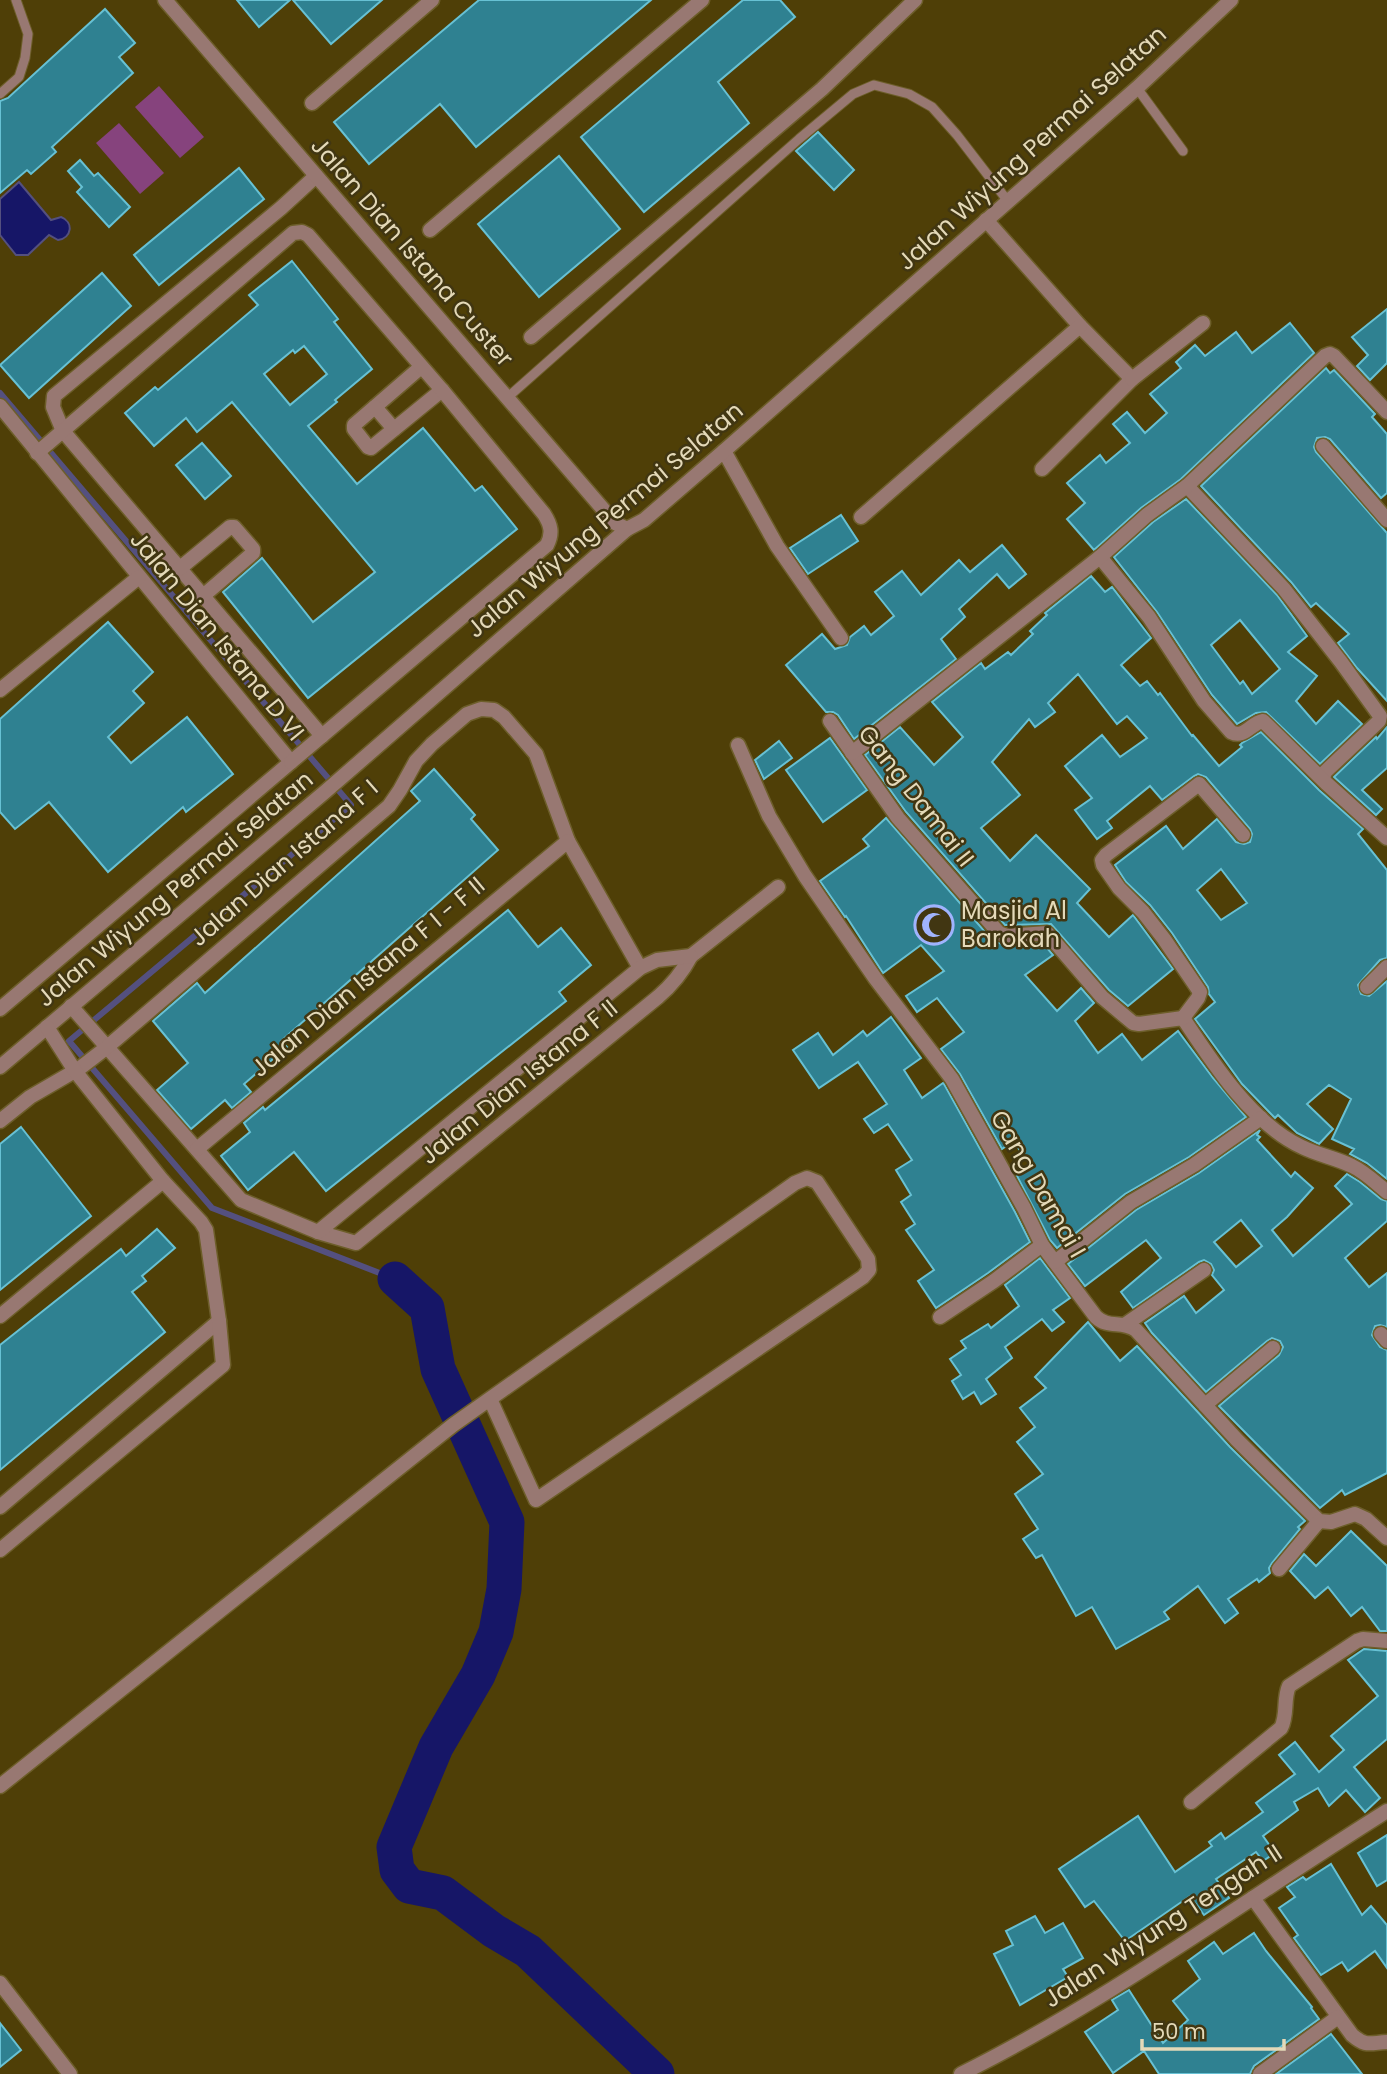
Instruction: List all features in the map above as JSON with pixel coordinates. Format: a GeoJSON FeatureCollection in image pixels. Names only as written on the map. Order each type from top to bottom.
{"type":"FeatureCollection","features":[{"type":"Feature","properties":{"kind":"street","name":"Jalan Dian Istana Custer"},"geometry":{"type":"LineString","coordinates":[[165,0],[615,523],[627,530]]}},
{"type":"Feature","properties":{"kind":"street","name":"Jalan Dian Istana Custer"},"geometry":{"type":"LineString","coordinates":[[312,103],[432,0]]}},
{"type":"Feature","properties":{"kind":"street","name":"Jalan Dian Istana Custer"},"geometry":{"type":"LineString","coordinates":[[430,230],[702,0]]}},
{"type":"Feature","properties":{"kind":"street","name":"Jalan Dian Istana Custer"},"geometry":{"type":"LineString","coordinates":[[531,337],[822,89],[915,0]]}},
{"type":"Feature","properties":{"kind":"street","name":"Jalan Wiyung Permai Selatan"},"geometry":{"type":"LineString","coordinates":[[0,1066],[47,1027],[74,1010],[627,530],[637,526],[724,451],[1137,88],[1231,0]]}},
{"type":"Feature","properties":{"kind":"street"},"geometry":{"type":"LineString","coordinates":[[316,176],[54,396],[53,407],[62,433],[203,596],[319,738]]}},
{"type":"Feature","properties":{"kind":"street"},"geometry":{"type":"LineString","coordinates":[[986,220],[1080,326],[1132,379]]}},
{"type":"Feature","properties":{"kind":"street"},"geometry":{"type":"LineString","coordinates":[[40,450],[297,232],[308,235],[442,390],[544,514],[549,521],[551,538],[547,545],[296,758]]}},
{"type":"Feature","properties":{"kind":"street"},"geometry":{"type":"LineString","coordinates":[[1042,469],[1132,379],[1203,323]]}},
{"type":"Feature","properties":{"kind":"street"},"geometry":{"type":"LineString","coordinates":[[861,517],[1080,326]]}},
{"type":"Feature","properties":{"kind":"street"},"geometry":{"type":"LineString","coordinates":[[852,753],[1101,557],[1147,515],[1187,486],[1327,355],[1334,356],[1387,412]]}},
{"type":"Feature","properties":{"kind":"street"},"geometry":{"type":"LineString","coordinates":[[421,367],[354,427],[368,447],[371,448],[442,390]]}},
{"type":"Feature","properties":{"kind":"street","name":"Jalan Dian Istana D VI"},"geometry":{"type":"LineString","coordinates":[[0,406],[40,450],[139,577],[296,758],[0,1009]]}},
{"type":"Feature","properties":{"kind":"street"},"geometry":{"type":"LineString","coordinates":[[374,407],[394,429]]}},
{"type":"Feature","properties":{"kind":"street"},"geometry":{"type":"LineString","coordinates":[[1324,446],[1385,513]]}},
{"type":"Feature","properties":{"kind":"street"},"geometry":{"type":"LineString","coordinates":[[724,451],[777,546],[841,638]]}},
{"type":"Feature","properties":{"kind":"street"},"geometry":{"type":"LineString","coordinates":[[1187,486],[1284,589],[1380,716],[1325,772],[1323,778]]}},
{"type":"Feature","properties":{"kind":"street"},"geometry":{"type":"LineString","coordinates":[[179,569],[230,527],[234,527],[254,552],[203,596]]}},
{"type":"Feature","properties":{"kind":"street"},"geometry":{"type":"LineString","coordinates":[[1101,557],[1149,617],[1204,701],[1231,732],[1243,733],[1263,721],[1387,838]]}},
{"type":"Feature","properties":{"kind":"street"},"geometry":{"type":"LineString","coordinates":[[0,690],[139,577]]}},
{"type":"Feature","properties":{"kind":"street","name":"Jalan Dian Istana F I"},"geometry":{"type":"LineString","coordinates":[[0,1121],[30,1097],[77,1069],[388,806],[416,761],[467,714],[481,709],[494,710],[504,717],[536,754],[568,841]]}},
{"type":"Feature","properties":{"kind":"street","name":"Gang Damai II"},"geometry":{"type":"LineString","coordinates":[[830,721],[898,818],[999,933],[1006,936],[1048,934],[1102,997],[1133,1023],[1182,1018]]}},
{"type":"Feature","properties":{"kind":"street","name":"Gang Damai I"},"geometry":{"type":"LineString","coordinates":[[738,745],[769,816],[805,876],[875,978],[951,1079],[1042,1245],[1100,1321],[1126,1324],[1136,1331],[1319,1521]]}},
{"type":"Feature","properties":{"kind":"street"},"geometry":{"type":"LineString","coordinates":[[1243,835],[1199,784],[1102,860],[1119,888],[1143,912],[1200,992],[1182,1018],[1217,1069],[1278,1133],[1301,1147],[1355,1168],[1387,1192]]}},
{"type":"Feature","properties":{"kind":"street"},"geometry":{"type":"LineString","coordinates":[[568,841],[640,968]]}},
{"type":"Feature","properties":{"kind":"street","name":"Jalan Dian Istana F I - F II"},"geometry":{"type":"LineString","coordinates":[[197,1149],[568,841]]}},
{"type":"Feature","properties":{"kind":"street"},"geometry":{"type":"LineString","coordinates":[[691,956],[778,887]]}},
{"type":"Feature","properties":{"kind":"street","name":"Jalan Dian Istana F II"},"geometry":{"type":"LineString","coordinates":[[74,1010],[102,1046],[241,1200],[355,1243],[360,1242],[658,997],[673,984],[691,956]]}},
{"type":"Feature","properties":{"kind":"street","name":"Jalan Dian Istana F II"},"geometry":{"type":"LineString","coordinates":[[318,1231],[640,968],[657,960],[691,956]]}},
{"type":"Feature","properties":{"kind":"street"},"geometry":{"type":"LineString","coordinates":[[1367,987],[1387,967]]}},
{"type":"Feature","properties":{"kind":"street"},"geometry":{"type":"LineString","coordinates":[[0,1550],[222,1366],[219,1321],[206,1230],[163,1181],[47,1027]]}},
{"type":"Feature","properties":{"kind":"street"},"geometry":{"type":"LineString","coordinates":[[1055,1262],[1131,1202],[1194,1165],[1261,1118]]}},
{"type":"Feature","properties":{"kind":"street"},"geometry":{"type":"LineString","coordinates":[[0,1786],[453,1425],[795,1183],[807,1178],[817,1182],[868,1259],[869,1270],[863,1277],[536,1500],[490,1399]]}},
{"type":"Feature","properties":{"kind":"street"},"geometry":{"type":"LineString","coordinates":[[0,1316],[163,1181]]}},
{"type":"Feature","properties":{"kind":"street"},"geometry":{"type":"LineString","coordinates":[[940,1317],[1042,1245]]}},
{"type":"Feature","properties":{"kind":"street"},"geometry":{"type":"LineString","coordinates":[[1126,1324],[1205,1270]]}},
{"type":"Feature","properties":{"kind":"street"},"geometry":{"type":"LineString","coordinates":[[0,1507],[219,1321]]}},
{"type":"Feature","properties":{"kind":"street"},"geometry":{"type":"LineString","coordinates":[[1205,1405],[1273,1348]]}},
{"type":"Feature","properties":{"kind":"street"},"geometry":{"type":"LineString","coordinates":[[1279,1569],[1319,1521],[1331,1522],[1350,1514],[1360,1515],[1387,1538]]}},
{"type":"Feature","properties":{"kind":"street"},"geometry":{"type":"LineString","coordinates":[[1191,1802],[1281,1728],[1285,1720],[1286,1691],[1289,1686],[1357,1641],[1387,1641]]}},
{"type":"Feature","properties":{"kind":"street","name":"Jalan Wiyung Tengah II"},"geometry":{"type":"LineString","coordinates":[[961,2074],[1115,1989],[1302,1864],[1387,1811]]}},
{"type":"Feature","properties":{"kind":"street"},"geometry":{"type":"LineString","coordinates":[[1253,1898],[1352,2035],[1368,2045],[1387,2042]]}},
{"type":"Feature","properties":{"kind":"street"},"geometry":{"type":"LineString","coordinates":[[0,1983],[70,2074]]}},
{"type":"Feature","properties":{"kind":"street"},"geometry":{"type":"LineString","coordinates":[[1260,2074],[1338,2017]]}},
{"type":"Feature","properties":{"kind":"lane"},"geometry":{"type":"LineString","coordinates":[[0,94],[19,77],[25,58],[28,34],[16,0]]}},
{"type":"Feature","properties":{"kind":"lane"},"geometry":{"type":"LineString","coordinates":[[507,398],[808,132],[853,94],[874,85],[909,94],[932,107],[1007,200]]}},
{"type":"Feature","properties":{"kind":"lane"},"geometry":{"type":"LineString","coordinates":[[1137,88],[1183,151]]}},
{"type":"Feature","properties":{"kind":"shaded area"},"geometry":{"type":"Polygon","coordinates":[[[159,86],[204,137],[180,158],[135,107],[159,86]]]}},
{"type":"Feature","properties":{"kind":"shaded area"},"geometry":{"type":"Polygon","coordinates":[[[119,123],[164,173],[140,194],[96,143],[119,123]]]}},
{"type":"Feature","properties":{"kind":"shaded area"},"geometry":{"type":"Polygon","coordinates":[[[19,182],[51,220],[61,217],[65,219],[70,230],[63,239],[58,240],[49,235],[28,255],[16,255],[0,235],[0,199],[19,182]]]}},
{"type":"Feature","properties":{"kind":"building"},"geometry":{"type":"Polygon","coordinates":[[[237,0],[290,0],[259,27],[237,0]]]}},
{"type":"Feature","properties":{"kind":"building"},"geometry":{"type":"Polygon","coordinates":[[[293,0],[382,0],[331,44],[293,0]]]}},
{"type":"Feature","properties":{"kind":"building"},"geometry":{"type":"Polygon","coordinates":[[[479,0],[651,0],[476,147],[440,104],[369,164],[334,122],[479,0]]]}},
{"type":"Feature","properties":{"kind":"building"},"geometry":{"type":"Polygon","coordinates":[[[743,0],[780,0],[795,17],[718,82],[749,123],[644,212],[581,137],[743,0]]]}},
{"type":"Feature","properties":{"kind":"building"},"geometry":{"type":"Polygon","coordinates":[[[105,9],[135,43],[119,57],[133,73],[52,147],[56,152],[31,174],[27,170],[0,193],[0,101],[8,98],[105,9]]]}},
{"type":"Feature","properties":{"kind":"building"},"geometry":{"type":"Polygon","coordinates":[[[818,132],[854,170],[834,190],[796,151],[818,132]]]}},
{"type":"Feature","properties":{"kind":"building"},"geometry":{"type":"Polygon","coordinates":[[[559,156],[620,229],[539,297],[478,224],[559,156]]]}},
{"type":"Feature","properties":{"kind":"building"},"geometry":{"type":"Polygon","coordinates":[[[80,160],[94,176],[98,173],[130,207],[109,227],[77,192],[82,187],[68,171],[80,160]]]}},
{"type":"Feature","properties":{"kind":"building"},"geometry":{"type":"Polygon","coordinates":[[[239,168],[264,199],[159,285],[134,255],[239,168]]]}},
{"type":"Feature","properties":{"kind":"building"},"geometry":{"type":"Polygon","coordinates":[[[292,261],[338,319],[334,322],[372,369],[308,426],[357,484],[423,428],[475,491],[482,486],[517,529],[308,698],[223,592],[262,558],[313,622],[375,572],[232,402],[197,432],[186,418],[154,446],[125,413],[155,387],[158,390],[258,305],[249,295],[292,261]],[[304,346],[295,353],[293,350],[264,374],[290,405],[327,374],[304,346]]]}},
{"type":"Feature","properties":{"kind":"building"},"geometry":{"type":"Polygon","coordinates":[[[102,273],[131,306],[29,398],[0,365],[102,273]]]}},
{"type":"Feature","properties":{"kind":"building"},"geometry":{"type":"Polygon","coordinates":[[[1387,309],[1387,363],[1370,380],[1357,366],[1368,355],[1352,337],[1387,309]]]}},
{"type":"Feature","properties":{"kind":"building"},"geometry":{"type":"Polygon","coordinates":[[[1290,323],[1314,353],[1181,479],[1141,508],[1094,550],[1067,519],[1085,503],[1067,483],[1100,455],[1106,463],[1130,443],[1113,424],[1127,412],[1145,433],[1167,413],[1150,394],[1181,368],[1176,362],[1195,345],[1205,356],[1236,332],[1252,353],[1290,323]]]}},
{"type":"Feature","properties":{"kind":"building"},"geometry":{"type":"Polygon","coordinates":[[[1326,368],[1330,373],[1334,370],[1375,414],[1372,417],[1387,434],[1387,493],[1381,498],[1330,439],[1317,438],[1314,447],[1387,533],[1387,701],[1338,643],[1349,634],[1316,603],[1311,607],[1201,486],[1326,368]]]}},
{"type":"Feature","properties":{"kind":"building"},"geometry":{"type":"Polygon","coordinates":[[[202,443],[231,476],[205,499],[176,465],[202,443]]]}},
{"type":"Feature","properties":{"kind":"building"},"geometry":{"type":"Polygon","coordinates":[[[1186,499],[1277,595],[1307,636],[1288,652],[1317,676],[1296,701],[1316,724],[1338,701],[1362,724],[1320,764],[1266,712],[1256,713],[1237,724],[1212,695],[1157,612],[1114,557],[1153,522],[1186,499]],[[1240,620],[1211,645],[1240,684],[1243,681],[1252,694],[1280,669],[1240,620]]]}},
{"type":"Feature","properties":{"kind":"building"},"geometry":{"type":"Polygon","coordinates":[[[841,515],[858,541],[808,574],[790,548],[841,515]]]}},
{"type":"Feature","properties":{"kind":"building"},"geometry":{"type":"Polygon","coordinates":[[[1002,545],[1026,574],[1009,588],[997,574],[959,609],[965,617],[941,639],[956,659],[854,739],[838,715],[826,712],[786,665],[822,634],[835,649],[847,645],[850,637],[864,626],[871,635],[894,616],[875,592],[902,571],[921,595],[959,560],[970,572],[1002,545]]]}},
{"type":"Feature","properties":{"kind":"building"},"geometry":{"type":"Polygon","coordinates":[[[1091,576],[1105,592],[1112,587],[1151,638],[1121,665],[1140,686],[1147,681],[1158,695],[1160,693],[1192,736],[1219,766],[1242,747],[1242,743],[1261,732],[1363,829],[1358,834],[1387,870],[1387,958],[1380,960],[1358,985],[1361,994],[1369,996],[1387,981],[1387,1179],[1350,1154],[1354,1149],[1332,1139],[1351,1099],[1329,1085],[1307,1104],[1333,1129],[1319,1144],[1297,1133],[1278,1115],[1275,1118],[1242,1084],[1195,1019],[1215,1002],[1208,987],[1172,933],[1150,905],[1126,882],[1115,865],[1166,826],[1183,849],[1217,819],[1236,842],[1250,842],[1250,829],[1206,777],[1198,774],[1194,776],[1162,800],[1150,786],[1107,821],[1112,828],[1097,839],[1075,810],[1092,798],[1065,766],[1102,735],[1120,757],[1147,738],[1127,716],[1117,724],[1078,674],[1048,703],[1055,712],[1035,727],[1029,719],[992,762],[1020,795],[981,828],[1010,861],[1036,835],[1090,889],[1077,903],[1109,937],[1133,915],[1173,969],[1128,1006],[1109,990],[1051,924],[1005,925],[906,812],[865,755],[900,727],[934,765],[963,737],[932,702],[981,663],[985,669],[1008,652],[1011,655],[1033,634],[1030,631],[1047,615],[1045,613],[1091,576]],[[1221,869],[1197,890],[1221,920],[1247,903],[1221,869]]]}},
{"type":"Feature","properties":{"kind":"building"},"geometry":{"type":"Polygon","coordinates":[[[108,622],[153,672],[133,691],[144,703],[108,737],[131,763],[187,717],[233,774],[186,812],[183,807],[108,872],[49,802],[15,829],[0,812],[0,719],[108,622]]]}},
{"type":"Feature","properties":{"kind":"building"},"geometry":{"type":"Polygon","coordinates":[[[1387,727],[1387,768],[1362,790],[1382,809],[1376,815],[1334,777],[1387,727]]]}},
{"type":"Feature","properties":{"kind":"building"},"geometry":{"type":"Polygon","coordinates":[[[830,738],[867,790],[823,822],[786,770],[830,738]]]}},
{"type":"Feature","properties":{"kind":"building"},"geometry":{"type":"Polygon","coordinates":[[[779,741],[792,758],[764,779],[755,760],[779,741]]]}},
{"type":"Feature","properties":{"kind":"building"},"geometry":{"type":"Polygon","coordinates":[[[434,769],[475,815],[471,819],[498,850],[281,1041],[287,1047],[244,1084],[251,1092],[232,1108],[225,1100],[191,1129],[157,1090],[188,1063],[153,1021],[197,983],[205,993],[420,801],[411,791],[434,769]]]}},
{"type":"Feature","properties":{"kind":"building"},"geometry":{"type":"Polygon","coordinates":[[[886,818],[992,940],[1006,946],[1043,943],[1053,955],[1025,975],[1057,1011],[1081,988],[1094,1003],[1075,1021],[1098,1053],[1122,1034],[1142,1060],[1178,1031],[1246,1117],[1189,1157],[1125,1194],[1057,1248],[1050,1240],[1017,1176],[1032,1167],[1013,1141],[1002,1149],[960,1074],[941,1049],[964,1032],[937,998],[917,1012],[906,996],[944,971],[921,945],[883,973],[820,881],[869,846],[863,839],[886,818]]]}},
{"type":"Feature","properties":{"kind":"building"},"geometry":{"type":"Polygon","coordinates":[[[508,910],[538,947],[561,928],[591,965],[559,992],[566,1001],[326,1191],[294,1152],[248,1190],[221,1156],[250,1132],[244,1123],[263,1107],[265,1110],[508,910]]]}},
{"type":"Feature","properties":{"kind":"building"},"geometry":{"type":"Polygon","coordinates":[[[891,1017],[921,1058],[904,1070],[922,1098],[944,1084],[1030,1242],[936,1308],[918,1281],[934,1270],[906,1230],[915,1224],[901,1202],[911,1195],[896,1170],[912,1160],[888,1124],[874,1133],[864,1119],[887,1104],[858,1062],[819,1088],[793,1050],[818,1033],[833,1055],[863,1031],[867,1036],[891,1017]]]}},
{"type":"Feature","properties":{"kind":"building"},"geometry":{"type":"Polygon","coordinates":[[[21,1127],[91,1216],[0,1290],[0,1144],[21,1127]]]}},
{"type":"Feature","properties":{"kind":"building"},"geometry":{"type":"Polygon","coordinates":[[[1260,1130],[1257,1140],[1291,1177],[1295,1172],[1313,1188],[1272,1230],[1293,1256],[1352,1204],[1335,1186],[1347,1174],[1387,1201],[1387,1221],[1345,1258],[1369,1287],[1387,1273],[1387,1327],[1375,1326],[1372,1335],[1380,1347],[1387,1350],[1387,1473],[1345,1495],[1342,1490],[1320,1508],[1219,1406],[1279,1355],[1283,1347],[1280,1341],[1272,1338],[1267,1341],[1206,1392],[1145,1323],[1184,1296],[1196,1313],[1224,1290],[1212,1275],[1214,1270],[1211,1264],[1204,1260],[1199,1262],[1133,1308],[1121,1292],[1161,1258],[1146,1240],[1085,1286],[1068,1264],[1136,1210],[1199,1173],[1260,1130]],[[1241,1220],[1214,1242],[1236,1267],[1262,1246],[1241,1220]]]}},
{"type":"Feature","properties":{"kind":"building"},"geometry":{"type":"Polygon","coordinates":[[[157,1229],[175,1248],[142,1276],[146,1281],[132,1292],[165,1332],[0,1470],[0,1345],[121,1249],[126,1256],[157,1229]]]}},
{"type":"Feature","properties":{"kind":"building"},"geometry":{"type":"Polygon","coordinates":[[[1040,1258],[1070,1298],[1053,1310],[1064,1322],[1052,1331],[1042,1319],[1005,1347],[1012,1358],[986,1379],[996,1394],[981,1404],[974,1392],[963,1399],[952,1381],[961,1375],[950,1359],[966,1348],[961,1341],[988,1324],[991,1328],[1019,1306],[1005,1285],[1040,1258]]]}},
{"type":"Feature","properties":{"kind":"building"},"geometry":{"type":"Polygon","coordinates":[[[1088,1322],[1120,1361],[1137,1346],[1230,1447],[1305,1521],[1272,1563],[1270,1573],[1228,1599],[1238,1613],[1225,1623],[1198,1586],[1164,1612],[1169,1619],[1116,1649],[1092,1607],[1076,1616],[1042,1555],[1036,1558],[1023,1539],[1038,1529],[1015,1494],[1043,1474],[1017,1442],[1035,1427],[1020,1408],[1046,1388],[1035,1377],[1088,1322]]]}},
{"type":"Feature","properties":{"kind":"building"},"geometry":{"type":"Polygon","coordinates":[[[1351,1531],[1387,1566],[1387,1631],[1380,1631],[1362,1607],[1351,1616],[1328,1587],[1315,1598],[1290,1571],[1304,1554],[1316,1566],[1351,1531]]]}},
{"type":"Feature","properties":{"kind":"building"},"geometry":{"type":"Polygon","coordinates":[[[1364,1649],[1387,1651],[1387,1739],[1354,1767],[1380,1798],[1365,1812],[1346,1790],[1329,1806],[1318,1788],[1294,1802],[1298,1810],[1263,1836],[1275,1853],[1263,1861],[1256,1852],[1216,1879],[1229,1898],[1204,1915],[1190,1896],[1125,1941],[1094,1901],[1085,1907],[1059,1869],[1138,1816],[1175,1872],[1212,1846],[1209,1842],[1221,1833],[1225,1839],[1263,1812],[1256,1803],[1295,1774],[1279,1755],[1295,1742],[1319,1772],[1344,1750],[1331,1736],[1378,1696],[1348,1660],[1364,1649]]]}},
{"type":"Feature","properties":{"kind":"building"},"geometry":{"type":"Polygon","coordinates":[[[1387,1835],[1387,1880],[1377,1886],[1358,1853],[1387,1835]]]}},
{"type":"Feature","properties":{"kind":"building"},"geometry":{"type":"Polygon","coordinates":[[[1331,1864],[1362,1915],[1371,1906],[1387,1925],[1387,1968],[1375,1951],[1348,1971],[1342,1962],[1321,1975],[1294,1938],[1298,1935],[1279,1908],[1295,1897],[1287,1887],[1303,1877],[1306,1880],[1331,1864]]]}},
{"type":"Feature","properties":{"kind":"building"},"geometry":{"type":"Polygon","coordinates":[[[1035,1916],[1045,1933],[1063,1923],[1083,1958],[1063,1969],[1068,1977],[1020,2005],[994,1954],[1013,1945],[1006,1931],[1035,1916]]]}},
{"type":"Feature","properties":{"kind":"building"},"geometry":{"type":"Polygon","coordinates":[[[1254,1933],[1319,2019],[1254,2066],[1250,2074],[1159,2074],[1144,2051],[1113,2073],[1085,2032],[1118,2010],[1112,2000],[1129,1990],[1163,2043],[1188,2020],[1173,2001],[1200,1979],[1188,1961],[1214,1942],[1223,1954],[1254,1933]]]}},
{"type":"Feature","properties":{"kind":"building"},"geometry":{"type":"Polygon","coordinates":[[[0,2023],[21,2050],[0,2067],[0,2023]]]}},
{"type":"Feature","properties":{"kind":"building"},"geometry":{"type":"Polygon","coordinates":[[[1331,2034],[1362,2074],[1276,2074],[1331,2034]]]}},
{"type":"Feature","properties":{"kind":"waterway"},"geometry":{"type":"LineString","coordinates":[[0,393],[351,805],[69,1041],[212,1208],[395,1279]]}},
{"type":"Feature","properties":{"kind":"waterway"},"geometry":{"type":"LineString","coordinates":[[395,1279],[427,1308],[438,1369],[507,1522],[504,1589],[496,1632],[478,1675],[436,1747],[394,1847],[397,1870],[409,1886],[443,1893],[494,1931],[528,1951],[657,2074]]}},
{"type":"Feature","properties":{"kind":"place","name":"Masjid Al Barokah"},"geometry":{"type":"Point","coordinates":[934,925]}}]}
